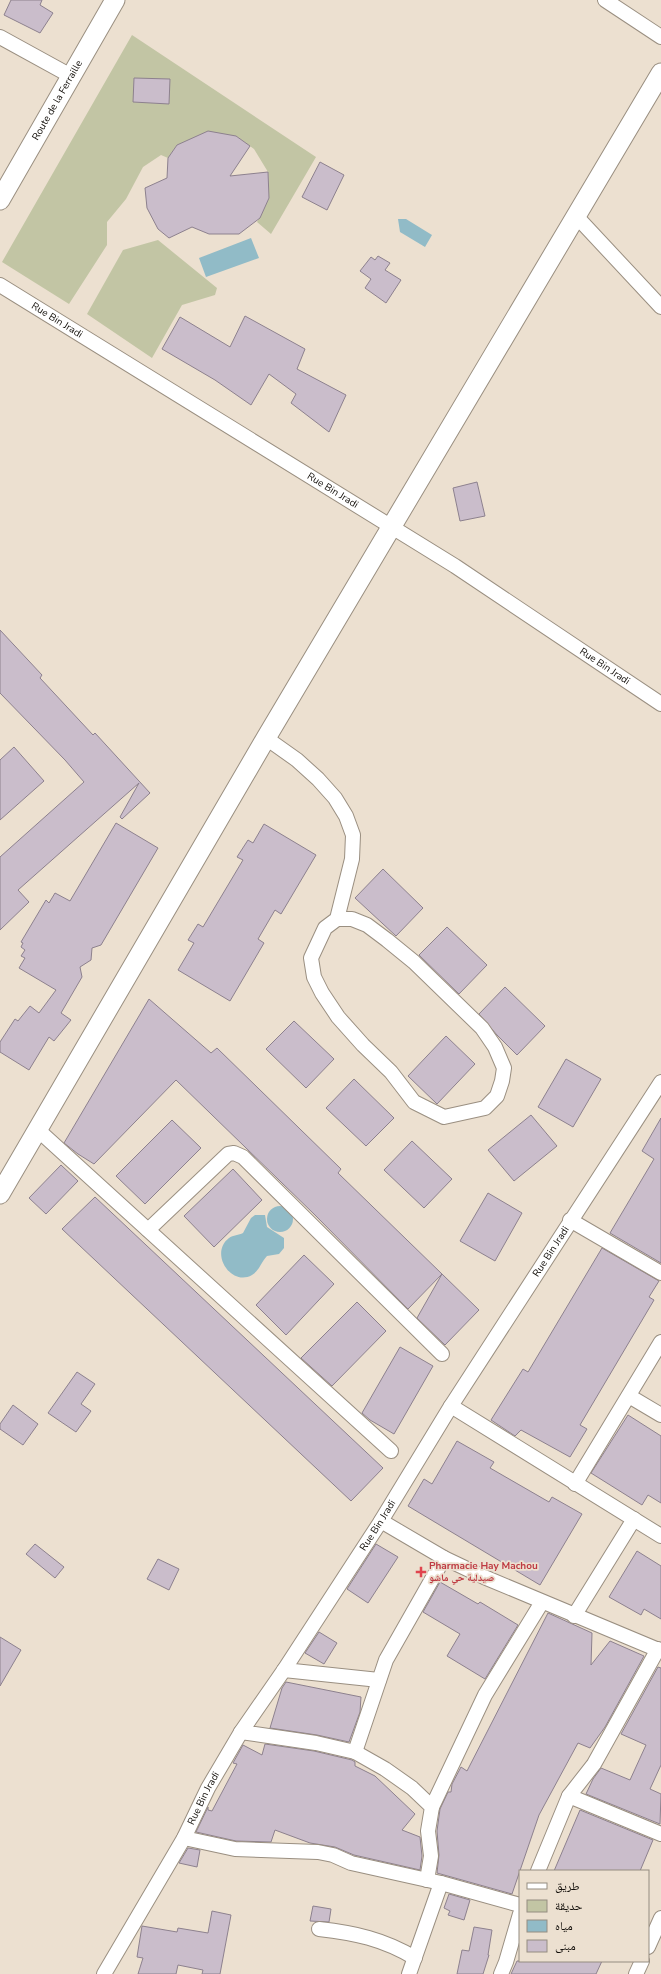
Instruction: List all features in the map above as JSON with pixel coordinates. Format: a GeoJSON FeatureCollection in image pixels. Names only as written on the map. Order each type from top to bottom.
{"type":"FeatureCollection","features":[{"type":"Feature","properties":{"kind":"street","name":"Route de la Ferraille"},"geometry":{"type":"LineString","coordinates":[[0,200],[115,0]]}},
{"type":"Feature","properties":{"kind":"street"},"geometry":{"type":"LineString","coordinates":[[605,0],[661,37]]}},
{"type":"Feature","properties":{"kind":"street"},"geometry":{"type":"LineString","coordinates":[[0,37],[71,76]]}},
{"type":"Feature","properties":{"kind":"street"},"geometry":{"type":"LineString","coordinates":[[0,1194],[266,738],[577,217],[661,73]]}},
{"type":"Feature","properties":{"kind":"street"},"geometry":{"type":"LineString","coordinates":[[577,217],[661,307]]}},
{"type":"Feature","properties":{"kind":"street","name":"Rue Bin Jradi"},"geometry":{"type":"LineString","coordinates":[[0,285],[455,566],[661,704]]}},
{"type":"Feature","properties":{"kind":"street"},"geometry":{"type":"LineString","coordinates":[[266,738],[297,760],[318,779],[335,798],[346,816],[353,835],[352,859],[337,919],[325,928],[311,958],[314,977],[322,993],[338,1017],[362,1045],[391,1072],[414,1102],[444,1117],[485,1108],[497,1096],[502,1081],[504,1068],[495,1047],[482,1028],[414,962],[387,940],[367,926],[352,919],[337,919]]}},
{"type":"Feature","properties":{"kind":"street","name":"Rue Bin Jradi"},"geometry":{"type":"LineString","coordinates":[[104,1974],[184,1838],[208,1788],[241,1732],[284,1670],[381,1521],[451,1406],[570,1220],[661,1082]]}},
{"type":"Feature","properties":{"kind":"street"},"geometry":{"type":"LineString","coordinates":[[38,1130],[391,1451]]}},
{"type":"Feature","properties":{"kind":"street"},"geometry":{"type":"LineString","coordinates":[[148,1230],[228,1154],[234,1153],[244,1157],[442,1354]]}},
{"type":"Feature","properties":{"kind":"street"},"geometry":{"type":"LineString","coordinates":[[570,1220],[661,1273]]}},
{"type":"Feature","properties":{"kind":"street"},"geometry":{"type":"LineString","coordinates":[[575,1484],[661,1342]]}},
{"type":"Feature","properties":{"kind":"street"},"geometry":{"type":"LineString","coordinates":[[629,1396],[661,1415]]}},
{"type":"Feature","properties":{"kind":"street"},"geometry":{"type":"LineString","coordinates":[[451,1406],[661,1536]]}},
{"type":"Feature","properties":{"kind":"street"},"geometry":{"type":"LineString","coordinates":[[574,1616],[634,1520]]}},
{"type":"Feature","properties":{"kind":"street"},"geometry":{"type":"LineString","coordinates":[[381,1521],[444,1558],[574,1616],[659,1650],[594,1764],[569,1796],[538,1870]]}},
{"type":"Feature","properties":{"kind":"street"},"geometry":{"type":"LineString","coordinates":[[355,1752],[386,1660],[444,1558]]}},
{"type":"Feature","properties":{"kind":"street"},"geometry":{"type":"LineString","coordinates":[[427,1880],[431,1856],[428,1831],[432,1807],[485,1695],[542,1602]]}},
{"type":"Feature","properties":{"kind":"street"},"geometry":{"type":"LineString","coordinates":[[284,1670],[379,1680]]}},
{"type":"Feature","properties":{"kind":"street"},"geometry":{"type":"LineString","coordinates":[[241,1732],[316,1743],[355,1752],[385,1769],[412,1788],[432,1807]]}},
{"type":"Feature","properties":{"kind":"street"},"geometry":{"type":"LineString","coordinates":[[569,1796],[661,1834]]}},
{"type":"Feature","properties":{"kind":"street"},"geometry":{"type":"LineString","coordinates":[[184,1838],[235,1849],[318,1852],[333,1855],[351,1863],[441,1883],[519,1905]]}},
{"type":"Feature","properties":{"kind":"street"},"geometry":{"type":"LineString","coordinates":[[409,1974],[441,1883]]}},
{"type":"Feature","properties":{"kind":"street"},"geometry":{"type":"LineString","coordinates":[[501,1974],[519,1917]]}},
{"type":"Feature","properties":{"kind":"street"},"geometry":{"type":"LineString","coordinates":[[649,1945],[661,1918]]}},
{"type":"Feature","properties":{"kind":"street"},"geometry":{"type":"LineString","coordinates":[[319,1929],[351,1932],[369,1937],[402,1950],[415,1958]]}},
{"type":"Feature","properties":{"kind":"street"},"geometry":{"type":"LineString","coordinates":[[636,1974],[642,1962]]}},
{"type":"Feature","properties":{"kind":"green space"},"geometry":{"type":"Polygon","coordinates":[[[132,35],[316,157],[271,234],[257,222],[269,198],[268,172],[254,149],[236,136],[177,145],[168,158],[161,155],[143,167],[126,199],[107,222],[107,245],[69,304],[2,262],[132,35]]]}},
{"type":"Feature","properties":{"kind":"green space"},"geometry":{"type":"Polygon","coordinates":[[[158,240],[217,288],[215,295],[182,305],[152,358],[87,314],[123,250],[158,240]]]}},
{"type":"Feature","properties":{"kind":"water"},"geometry":{"type":"Polygon","coordinates":[[[398,219],[406,219],[432,235],[425,247],[400,232],[398,219]]]}},
{"type":"Feature","properties":{"kind":"water"},"geometry":{"type":"Polygon","coordinates":[[[251,238],[259,258],[206,277],[199,258],[251,238]]]}},
{"type":"Feature","properties":{"kind":"water"},"geometry":{"type":"Polygon","coordinates":[[[280,1206],[289,1210],[293,1219],[289,1228],[280,1232],[271,1228],[267,1219],[271,1210],[280,1206]]]}},
{"type":"Feature","properties":{"kind":"water"},"geometry":{"type":"Polygon","coordinates":[[[255,1215],[265,1215],[267,1227],[284,1238],[284,1248],[279,1254],[267,1256],[257,1271],[252,1275],[244,1277],[237,1276],[230,1273],[225,1267],[221,1252],[223,1244],[229,1238],[243,1233],[251,1218],[255,1215]]]}},
{"type":"Feature","properties":{"kind":"building"},"geometry":{"type":"Polygon","coordinates":[[[11,0],[42,0],[40,5],[53,13],[40,33],[4,15],[11,0]]]}},
{"type":"Feature","properties":{"kind":"building"},"geometry":{"type":"Polygon","coordinates":[[[134,78],[170,79],[169,104],[133,102],[134,78]]]}},
{"type":"Feature","properties":{"kind":"building"},"geometry":{"type":"Polygon","coordinates":[[[208,131],[236,136],[250,146],[230,176],[268,172],[269,198],[260,218],[239,234],[209,234],[192,227],[169,238],[158,229],[147,208],[145,188],[167,178],[168,158],[177,145],[208,131]]]}},
{"type":"Feature","properties":{"kind":"building"},"geometry":{"type":"Polygon","coordinates":[[[320,162],[344,175],[327,210],[302,197],[320,162]]]}},
{"type":"Feature","properties":{"kind":"building"},"geometry":{"type":"Polygon","coordinates":[[[378,256],[390,263],[385,270],[401,280],[386,303],[365,288],[371,279],[360,271],[371,257],[375,260],[378,256]]]}},
{"type":"Feature","properties":{"kind":"building"},"geometry":{"type":"Polygon","coordinates":[[[245,316],[305,349],[297,369],[346,395],[329,432],[291,403],[296,394],[269,374],[251,405],[215,380],[162,349],[180,317],[230,347],[245,316]]]}},
{"type":"Feature","properties":{"kind":"building"},"geometry":{"type":"Polygon","coordinates":[[[477,482],[485,516],[460,521],[453,488],[477,482]]]}},
{"type":"Feature","properties":{"kind":"building"},"geometry":{"type":"Polygon","coordinates":[[[0,630],[42,675],[40,678],[93,735],[95,733],[150,793],[122,819],[120,817],[139,783],[18,890],[29,902],[0,930],[0,857],[84,782],[65,760],[0,693],[0,630]]]}},
{"type":"Feature","properties":{"kind":"building"},"geometry":{"type":"Polygon","coordinates":[[[14,747],[44,781],[0,820],[0,760],[14,747]]]}},
{"type":"Feature","properties":{"kind":"building"},"geometry":{"type":"Polygon","coordinates":[[[116,823],[158,848],[101,945],[92,948],[91,960],[80,967],[82,977],[61,1013],[71,1020],[54,1041],[49,1037],[29,1070],[0,1052],[0,1042],[15,1019],[18,1021],[30,1006],[39,1013],[56,990],[19,968],[25,958],[21,956],[25,950],[21,947],[23,943],[21,942],[46,900],[49,903],[55,893],[70,901],[116,823]]]}},
{"type":"Feature","properties":{"kind":"building"},"geometry":{"type":"Polygon","coordinates":[[[264,824],[316,855],[281,914],[275,910],[258,939],[264,943],[230,1001],[178,970],[194,943],[188,940],[198,924],[203,927],[243,860],[237,857],[248,840],[253,843],[264,824]]]}},
{"type":"Feature","properties":{"kind":"building"},"geometry":{"type":"Polygon","coordinates":[[[383,869],[423,908],[396,936],[355,898],[383,869]]]}},
{"type":"Feature","properties":{"kind":"building"},"geometry":{"type":"Polygon","coordinates":[[[447,927],[487,965],[459,994],[419,955],[447,927]]]}},
{"type":"Feature","properties":{"kind":"building"},"geometry":{"type":"Polygon","coordinates":[[[505,987],[545,1026],[517,1055],[479,1014],[505,987]]]}},
{"type":"Feature","properties":{"kind":"building"},"geometry":{"type":"Polygon","coordinates":[[[149,999],[211,1053],[217,1048],[341,1169],[338,1173],[442,1274],[408,1309],[315,1215],[176,1080],[94,1164],[64,1143],[149,999]]]}},
{"type":"Feature","properties":{"kind":"building"},"geometry":{"type":"Polygon","coordinates":[[[294,1021],[334,1059],[306,1088],[266,1049],[294,1021]]]}},
{"type":"Feature","properties":{"kind":"building"},"geometry":{"type":"Polygon","coordinates":[[[446,1036],[475,1064],[437,1104],[408,1076],[446,1036]]]}},
{"type":"Feature","properties":{"kind":"building"},"geometry":{"type":"Polygon","coordinates":[[[566,1059],[601,1079],[573,1127],[538,1107],[566,1059]]]}},
{"type":"Feature","properties":{"kind":"building"},"geometry":{"type":"Polygon","coordinates":[[[354,1079],[394,1118],[366,1146],[326,1108],[354,1079]]]}},
{"type":"Feature","properties":{"kind":"building"},"geometry":{"type":"Polygon","coordinates":[[[531,1115],[557,1146],[514,1181],[488,1150],[531,1115]]]}},
{"type":"Feature","properties":{"kind":"building"},"geometry":{"type":"Polygon","coordinates":[[[661,1118],[661,1263],[610,1233],[654,1159],[642,1151],[661,1118]]]}},
{"type":"Feature","properties":{"kind":"building"},"geometry":{"type":"Polygon","coordinates":[[[172,1120],[201,1148],[145,1204],[116,1176],[172,1120]]]}},
{"type":"Feature","properties":{"kind":"building"},"geometry":{"type":"Polygon","coordinates":[[[412,1141],[452,1179],[424,1208],[384,1170],[412,1141]]]}},
{"type":"Feature","properties":{"kind":"building"},"geometry":{"type":"Polygon","coordinates":[[[61,1165],[78,1181],[46,1214],[29,1198],[61,1165]]]}},
{"type":"Feature","properties":{"kind":"building"},"geometry":{"type":"Polygon","coordinates":[[[233,1169],[262,1200],[214,1247],[184,1216],[233,1169]]]}},
{"type":"Feature","properties":{"kind":"building"},"geometry":{"type":"Polygon","coordinates":[[[488,1193],[522,1213],[495,1261],[460,1241],[488,1193]]]}},
{"type":"Feature","properties":{"kind":"building"},"geometry":{"type":"Polygon","coordinates":[[[95,1197],[383,1468],[351,1501],[62,1229],[95,1197]]]}},
{"type":"Feature","properties":{"kind":"building"},"geometry":{"type":"Polygon","coordinates":[[[602,1248],[659,1281],[649,1297],[654,1300],[580,1425],[587,1429],[570,1457],[521,1430],[515,1436],[491,1420],[523,1369],[528,1372],[602,1248]]]}},
{"type":"Feature","properties":{"kind":"building"},"geometry":{"type":"Polygon","coordinates":[[[304,1255],[334,1284],[286,1335],[256,1305],[304,1255]]]}},
{"type":"Feature","properties":{"kind":"building"},"geometry":{"type":"Polygon","coordinates":[[[442,1274],[479,1310],[445,1345],[417,1318],[442,1274]]]}},
{"type":"Feature","properties":{"kind":"building"},"geometry":{"type":"Polygon","coordinates":[[[357,1302],[386,1331],[332,1386],[301,1358],[357,1302]]]}},
{"type":"Feature","properties":{"kind":"building"},"geometry":{"type":"Polygon","coordinates":[[[400,1347],[433,1366],[394,1434],[370,1420],[362,1413],[400,1347]]]}},
{"type":"Feature","properties":{"kind":"building"},"geometry":{"type":"Polygon","coordinates":[[[77,1372],[95,1384],[81,1404],[91,1411],[76,1432],[48,1413],[77,1372]]]}},
{"type":"Feature","properties":{"kind":"building"},"geometry":{"type":"Polygon","coordinates":[[[13,1405],[38,1424],[23,1445],[0,1429],[0,1424],[13,1405]]]}},
{"type":"Feature","properties":{"kind":"building"},"geometry":{"type":"Polygon","coordinates":[[[628,1415],[661,1436],[661,1503],[648,1495],[642,1505],[591,1473],[628,1415]]]}},
{"type":"Feature","properties":{"kind":"building"},"geometry":{"type":"Polygon","coordinates":[[[457,1441],[494,1462],[490,1468],[549,1502],[552,1497],[582,1514],[540,1585],[408,1506],[424,1479],[432,1484],[457,1441]]]}},
{"type":"Feature","properties":{"kind":"building"},"geometry":{"type":"Polygon","coordinates":[[[35,1544],[64,1567],[55,1578],[26,1554],[35,1544]]]}},
{"type":"Feature","properties":{"kind":"building"},"geometry":{"type":"Polygon","coordinates":[[[376,1544],[398,1557],[368,1603],[347,1589],[376,1544]]]}},
{"type":"Feature","properties":{"kind":"building"},"geometry":{"type":"Polygon","coordinates":[[[637,1551],[661,1566],[661,1619],[644,1609],[641,1615],[609,1597],[637,1551]]]}},
{"type":"Feature","properties":{"kind":"building"},"geometry":{"type":"Polygon","coordinates":[[[158,1559],[179,1569],[169,1590],[147,1579],[158,1559]]]}},
{"type":"Feature","properties":{"kind":"building"},"geometry":{"type":"Polygon","coordinates":[[[440,1582],[478,1604],[480,1602],[518,1625],[485,1679],[447,1656],[460,1634],[423,1612],[440,1582]]]}},
{"type":"Feature","properties":{"kind":"building"},"geometry":{"type":"Polygon","coordinates":[[[548,1613],[592,1633],[591,1665],[610,1641],[644,1656],[605,1727],[590,1748],[578,1743],[539,1815],[512,1894],[437,1873],[439,1855],[437,1831],[440,1809],[448,1792],[451,1792],[452,1784],[461,1767],[467,1771],[548,1613]]]}},
{"type":"Feature","properties":{"kind":"building"},"geometry":{"type":"Polygon","coordinates":[[[319,1632],[337,1643],[324,1664],[305,1653],[319,1632]]]}},
{"type":"Feature","properties":{"kind":"building"},"geometry":{"type":"Polygon","coordinates":[[[0,1637],[21,1650],[0,1686],[0,1637]]]}},
{"type":"Feature","properties":{"kind":"building"},"geometry":{"type":"Polygon","coordinates":[[[658,1667],[661,1668],[661,1765],[650,1789],[661,1794],[660,1824],[586,1794],[593,1779],[601,1768],[630,1780],[646,1745],[621,1734],[658,1667]]]}},
{"type":"Feature","properties":{"kind":"building"},"geometry":{"type":"Polygon","coordinates":[[[286,1682],[361,1697],[360,1712],[349,1742],[317,1735],[270,1728],[282,1688],[286,1682]]]}},
{"type":"Feature","properties":{"kind":"building"},"geometry":{"type":"Polygon","coordinates":[[[265,1744],[314,1751],[352,1760],[355,1762],[355,1766],[375,1776],[415,1814],[402,1830],[420,1837],[422,1856],[420,1870],[354,1855],[335,1847],[310,1843],[275,1830],[271,1842],[236,1841],[196,1832],[208,1807],[208,1810],[212,1811],[237,1764],[233,1763],[243,1745],[262,1755],[265,1744]]]}},
{"type":"Feature","properties":{"kind":"building"},"geometry":{"type":"Polygon","coordinates":[[[580,1810],[653,1840],[640,1870],[554,1870],[580,1810]]]}},
{"type":"Feature","properties":{"kind":"building"},"geometry":{"type":"Polygon","coordinates":[[[188,1848],[200,1850],[197,1867],[179,1863],[188,1848]]]}},
{"type":"Feature","properties":{"kind":"building"},"geometry":{"type":"Polygon","coordinates":[[[449,1894],[470,1900],[464,1920],[448,1915],[450,1911],[444,1908],[449,1894]]]}},
{"type":"Feature","properties":{"kind":"building"},"geometry":{"type":"Polygon","coordinates":[[[313,1906],[331,1909],[329,1922],[310,1921],[313,1906]]]}},
{"type":"Feature","properties":{"kind":"building"},"geometry":{"type":"Polygon","coordinates":[[[212,1911],[231,1915],[220,1974],[202,1974],[203,1970],[178,1965],[176,1974],[138,1974],[143,1958],[137,1957],[142,1926],[177,1932],[178,1928],[208,1933],[212,1911]]]}},
{"type":"Feature","properties":{"kind":"building"},"geometry":{"type":"Polygon","coordinates":[[[474,1927],[492,1930],[489,1955],[483,1974],[457,1974],[462,1950],[469,1951],[474,1927]]]}},
{"type":"Feature","properties":{"kind":"building"},"geometry":{"type":"Polygon","coordinates":[[[517,1961],[602,1962],[596,1974],[511,1974],[517,1961]]]}},
{"type":"Feature","properties":{"kind":"place","name":"Pharmacie Hay Machou صيدلية حي ماشو"},"geometry":{"type":"Point","coordinates":[421,1572]}}]}
